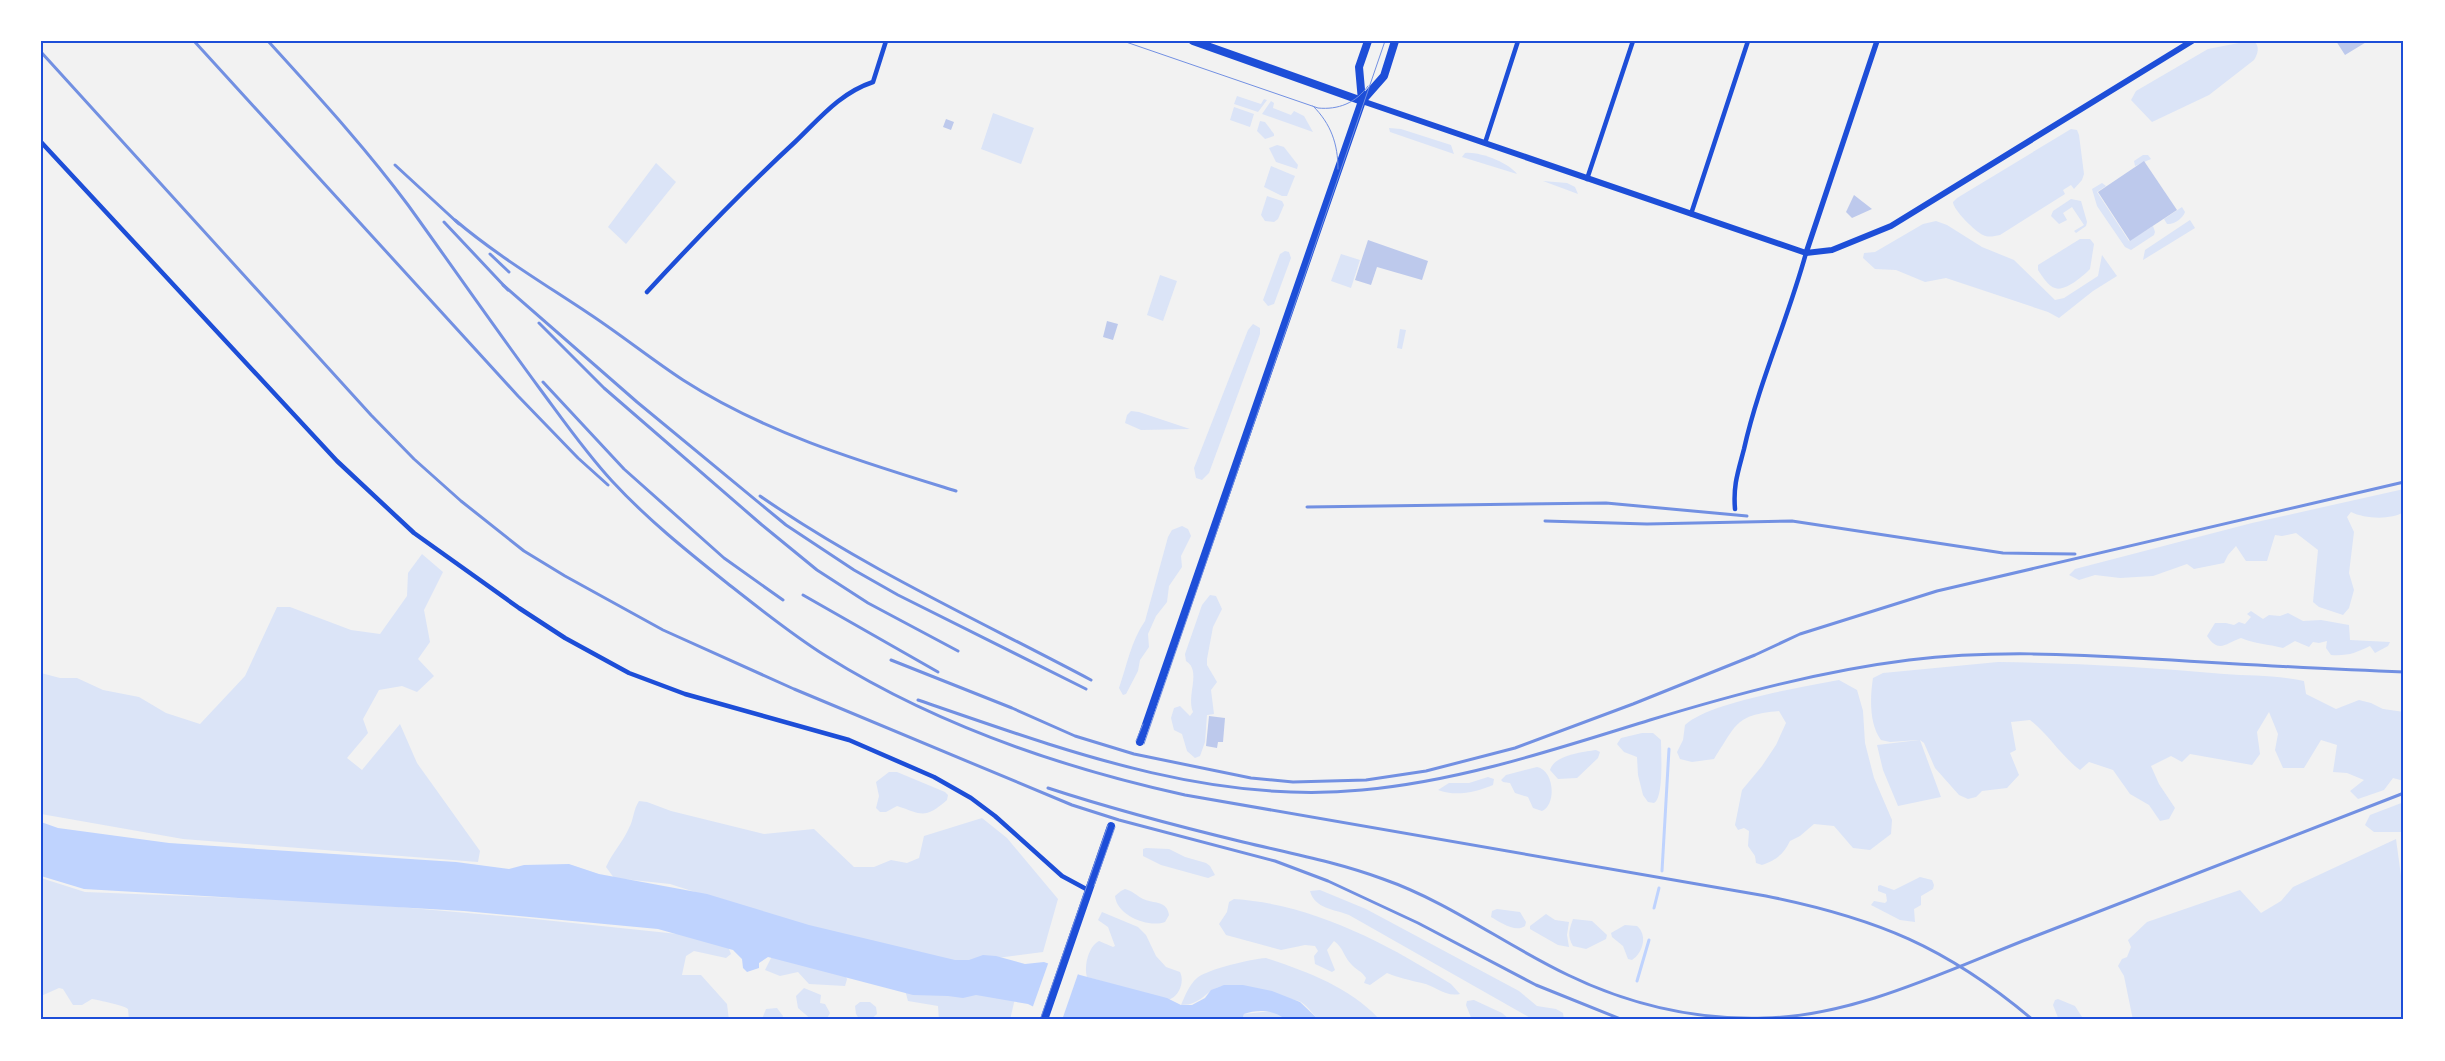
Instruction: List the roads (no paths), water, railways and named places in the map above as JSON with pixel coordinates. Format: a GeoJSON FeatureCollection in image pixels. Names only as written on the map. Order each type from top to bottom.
{"type":"FeatureCollection","features":[{"type":"Feature","properties":{"kind":"main road"},"geometry":{"type":"LineString","coordinates":[[1193,41],[1587,179],[1806,253],[1832,250],[1891,226],[2192,41]]}},
{"type":"Feature","properties":{"kind":"main road"},"geometry":{"type":"LineString","coordinates":[[1362,101],[1360,67],[1368,41]]}},
{"type":"Feature","properties":{"kind":"main road"},"geometry":{"type":"LineString","coordinates":[[1140,742],[1362,101],[1384,76],[1395,41]]}},
{"type":"Feature","properties":{"kind":"main road"},"geometry":{"type":"LineString","coordinates":[[1044,1020],[1111,826]]}},
{"type":"Feature","properties":{"kind":"street"},"geometry":{"type":"LineString","coordinates":[[647,292],[738,194],[854,89],[873,82],[886,41]]}},
{"type":"Feature","properties":{"kind":"street"},"geometry":{"type":"LineString","coordinates":[[1485,143],[1518,41]]}},
{"type":"Feature","properties":{"kind":"street"},"geometry":{"type":"LineString","coordinates":[[1587,179],[1633,41]]}},
{"type":"Feature","properties":{"kind":"street"},"geometry":{"type":"LineString","coordinates":[[1691,214],[1748,41]]}},
{"type":"Feature","properties":{"kind":"street"},"geometry":{"type":"LineString","coordinates":[[1735,509],[1735,476],[1753,408],[1798,284],[1806,253],[1877,41]]}},
{"type":"Feature","properties":{"kind":"street"},"geometry":{"type":"LineString","coordinates":[[41,142],[337,462],[414,533],[565,638],[629,673],[686,694],[849,740],[934,777],[971,798],[995,816],[1062,876],[1088,890]]}},
{"type":"Feature","properties":{"kind":"water"},"geometry":{"type":"Polygon","coordinates":[[[41,822],[58,828],[169,843],[456,862],[509,869],[524,865],[569,864],[599,874],[707,894],[809,925],[955,960],[969,960],[983,955],[996,956],[1025,964],[1044,962],[1080,975],[1167,998],[1181,1005],[1192,1005],[1205,998],[1211,990],[1224,985],[1243,985],[1272,991],[1300,1002],[1319,1020],[1286,1020],[1272,1012],[1255,1011],[1244,1014],[1242,1020],[1060,1020],[1028,1004],[976,995],[963,998],[913,995],[768,957],[759,963],[759,968],[747,972],[743,968],[742,959],[733,950],[658,929],[464,911],[84,889],[41,876],[41,822]]]}},
{"type":"Feature","properties":{"kind":"waterway"},"geometry":{"type":"LineString","coordinates":[[1662,871],[1669,749]]}},
{"type":"Feature","properties":{"kind":"waterway"},"geometry":{"type":"LineString","coordinates":[[1654,908],[1659,888]]}},
{"type":"Feature","properties":{"kind":"waterway"},"geometry":{"type":"LineString","coordinates":[[1637,981],[1649,940]]}},
{"type":"Feature","properties":{"kind":"tram line"},"geometry":{"type":"LineString","coordinates":[[1123,41],[1318,108],[1333,108],[1346,104],[1358,97],[1368,86]]}},
{"type":"Feature","properties":{"kind":"tram line"},"geometry":{"type":"LineString","coordinates":[[1144,744],[1385,41]]}},
{"type":"Feature","properties":{"kind":"tram line"},"geometry":{"type":"LineString","coordinates":[[1313,106],[1329,127],[1337,151],[1338,169]]}},
{"type":"Feature","properties":{"kind":"tram line"},"geometry":{"type":"LineString","coordinates":[[1136,741],[1143,724]]}},
{"type":"Feature","properties":{"kind":"tram line"},"geometry":{"type":"LineString","coordinates":[[1040,1020],[1108,825]]}},
{"type":"Feature","properties":{"kind":"tram line"},"geometry":{"type":"LineString","coordinates":[[1094,886],[1115,827]]}},
{"type":"Feature","properties":{"kind":"railway"},"geometry":{"type":"LineString","coordinates":[[194,41],[518,396],[578,458],[608,485]]}},
{"type":"Feature","properties":{"kind":"railway"},"geometry":{"type":"LineString","coordinates":[[268,41],[340,121],[392,183],[566,424],[612,481],[668,534],[751,602],[813,648],[868,681],[954,723],[999,741],[1045,757],[1138,784],[1185,795],[1766,896],[1842,914],[1908,939],[1940,954],[1970,973],[2033,1020]]}},
{"type":"Feature","properties":{"kind":"railway"},"geometry":{"type":"LineString","coordinates":[[41,52],[371,415],[414,459],[461,501],[524,551],[663,630],[794,689],[1072,805],[1119,820],[1275,861],[1328,881],[1418,923],[1536,985],[1623,1020]]}},
{"type":"Feature","properties":{"kind":"railway"},"geometry":{"type":"LineString","coordinates":[[395,165],[459,224]]}},
{"type":"Feature","properties":{"kind":"railway"},"geometry":{"type":"LineString","coordinates":[[455,220],[503,257],[600,321],[659,364],[715,399],[748,416],[816,445],[956,491]]}},
{"type":"Feature","properties":{"kind":"railway"},"geometry":{"type":"LineString","coordinates":[[444,222],[508,290]]}},
{"type":"Feature","properties":{"kind":"railway"},"geometry":{"type":"LineString","coordinates":[[490,254],[509,272]]}},
{"type":"Feature","properties":{"kind":"railway"},"geometry":{"type":"LineString","coordinates":[[503,285],[637,402],[786,525],[854,570],[898,595],[1086,689]]}},
{"type":"Feature","properties":{"kind":"railway"},"geometry":{"type":"LineString","coordinates":[[539,323],[604,388],[762,525],[817,570],[868,603],[958,651]]}},
{"type":"Feature","properties":{"kind":"railway"},"geometry":{"type":"LineString","coordinates":[[543,382],[624,469],[724,558],[783,600]]}},
{"type":"Feature","properties":{"kind":"railway"},"geometry":{"type":"LineString","coordinates":[[891,660],[1012,708],[1075,736],[1134,754],[1251,778],[1293,782],[1366,780],[1426,771],[1515,748],[1633,704],[1755,655],[1800,634],[1937,591],[2404,482]]}},
{"type":"Feature","properties":{"kind":"railway"},"geometry":{"type":"LineString","coordinates":[[760,496],[840,547],[881,570],[1091,680]]}},
{"type":"Feature","properties":{"kind":"railway"},"geometry":{"type":"LineString","coordinates":[[1307,507],[1606,503],[1747,516]]}},
{"type":"Feature","properties":{"kind":"railway"},"geometry":{"type":"LineString","coordinates":[[1545,521],[1647,524],[1792,521],[2003,553],[2075,554]]}},
{"type":"Feature","properties":{"kind":"railway"},"geometry":{"type":"LineString","coordinates":[[803,595],[938,672]]}},
{"type":"Feature","properties":{"kind":"railway"},"geometry":{"type":"LineString","coordinates":[[918,700],[1026,737],[1136,769],[1192,781],[1248,789],[1305,792],[1362,790],[1399,786],[1472,772],[1544,753],[1747,692],[1844,670],[1909,660],[1970,655],[2061,654],[2404,672]]}},
{"type":"Feature","properties":{"kind":"railway"},"geometry":{"type":"LineString","coordinates":[[1048,788],[1169,823],[1313,858],[1366,873],[1431,899],[1545,963],[1591,986],[1615,995],[1664,1008],[1688,1013],[1739,1018],[1798,1016],[1867,1000],[1901,989],[2404,793]]}}]}
